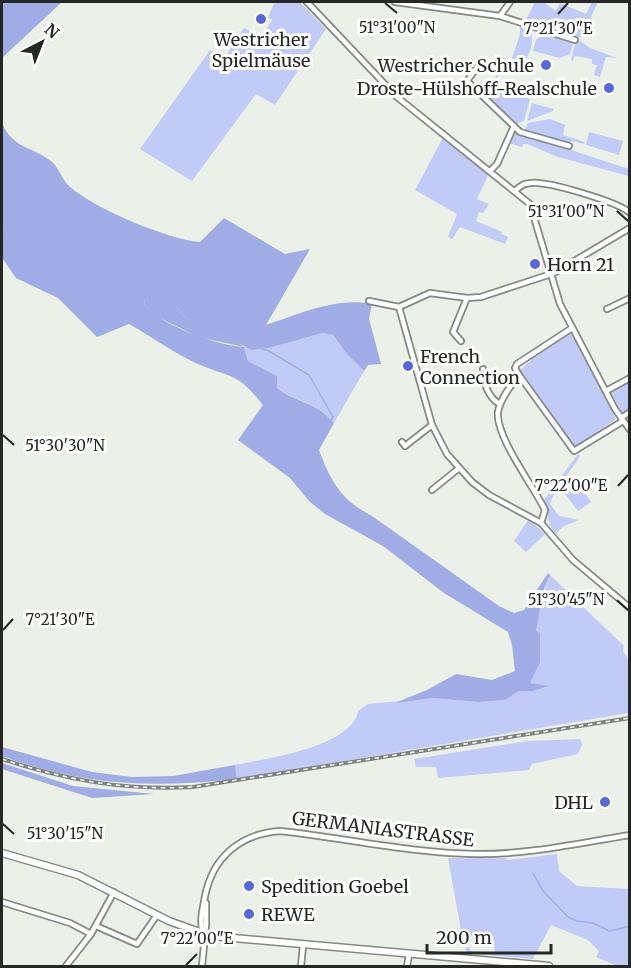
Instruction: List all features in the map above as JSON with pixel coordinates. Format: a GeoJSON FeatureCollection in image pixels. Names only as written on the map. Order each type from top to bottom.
{"type":"FeatureCollection","features":[{"type":"Feature","properties":{"kind":"street"},"geometry":{"type":"LineString","coordinates":[[308,2],[397,97],[515,191],[532,209],[550,275],[572,328],[622,420],[630,430]]}},
{"type":"Feature","properties":{"kind":"street"},"geometry":{"type":"LineString","coordinates":[[395,2],[500,16],[575,40]]}},
{"type":"Feature","properties":{"kind":"street"},"geometry":{"type":"LineString","coordinates":[[500,16],[510,2]]}},
{"type":"Feature","properties":{"kind":"street"},"geometry":{"type":"LineString","coordinates":[[478,66],[467,81],[520,132],[569,146]]}},
{"type":"Feature","properties":{"kind":"street"},"geometry":{"type":"LineString","coordinates":[[490,171],[497,164],[514,126]]}},
{"type":"Feature","properties":{"kind":"street"},"geometry":{"type":"LineString","coordinates":[[515,191],[524,184],[541,183],[618,204],[630,213]]}},
{"type":"Feature","properties":{"kind":"street"},"geometry":{"type":"LineString","coordinates":[[369,301],[399,307],[425,294],[482,297],[550,275],[630,228]]}},
{"type":"Feature","properties":{"kind":"street"},"geometry":{"type":"LineString","coordinates":[[461,341],[453,332],[467,298]]}},
{"type":"Feature","properties":{"kind":"street"},"geometry":{"type":"LineString","coordinates":[[607,309],[630,298]]}},
{"type":"Feature","properties":{"kind":"street"},"geometry":{"type":"LineString","coordinates":[[399,307],[432,425],[440,443],[458,469],[489,495],[541,523],[573,560],[630,608]]}},
{"type":"Feature","properties":{"kind":"street"},"geometry":{"type":"LineString","coordinates":[[572,328],[517,364],[515,368],[519,375],[573,451],[622,420],[630,412]]}},
{"type":"Feature","properties":{"kind":"street"},"geometry":{"type":"LineString","coordinates":[[483,369],[487,388],[494,400],[500,404]]}},
{"type":"Feature","properties":{"kind":"street"},"geometry":{"type":"LineString","coordinates":[[519,375],[500,404],[498,420],[504,437],[545,510],[541,523]]}},
{"type":"Feature","properties":{"kind":"street"},"geometry":{"type":"LineString","coordinates":[[606,391],[630,378]]}},
{"type":"Feature","properties":{"kind":"street"},"geometry":{"type":"LineString","coordinates":[[405,446],[432,425]]}},
{"type":"Feature","properties":{"kind":"street"},"geometry":{"type":"LineString","coordinates":[[432,490],[458,469]]}},
{"type":"Feature","properties":{"kind":"street","name":"GERMANIASTRASSE"},"geometry":{"type":"LineString","coordinates":[[202,966],[201,924],[208,882],[220,860],[235,845],[265,832],[280,831],[416,849],[476,854],[526,851],[630,835]]}},
{"type":"Feature","properties":{"kind":"street"},"geometry":{"type":"LineString","coordinates":[[2,853],[78,875],[157,915],[203,933],[226,938],[549,966]]}},
{"type":"Feature","properties":{"kind":"street"},"geometry":{"type":"LineString","coordinates":[[66,966],[91,934],[114,892]]}},
{"type":"Feature","properties":{"kind":"street"},"geometry":{"type":"LineString","coordinates":[[2,902],[70,923],[91,934]]}},
{"type":"Feature","properties":{"kind":"street"},"geometry":{"type":"LineString","coordinates":[[96,926],[137,944],[157,915]]}},
{"type":"Feature","properties":{"kind":"street"},"geometry":{"type":"LineString","coordinates":[[301,966],[303,946]]}},
{"type":"Feature","properties":{"kind":"street"},"geometry":{"type":"LineString","coordinates":[[407,966],[409,955]]}},
{"type":"Feature","properties":{"kind":"shaded area"},"geometry":{"type":"Polygon","coordinates":[[[2,2],[62,2],[2,58],[2,2]]]}},
{"type":"Feature","properties":{"kind":"shaded area"},"geometry":{"type":"Polygon","coordinates":[[[275,2],[300,2],[326,29],[275,105],[256,94],[192,181],[140,149],[210,50],[223,60],[244,28],[261,37],[272,20],[268,17],[275,2]]]}},
{"type":"Feature","properties":{"kind":"shaded area"},"geometry":{"type":"Polygon","coordinates":[[[535,2],[543,2],[556,11],[560,3],[586,14],[592,2],[598,2],[584,32],[585,36],[575,38],[572,24],[553,19],[543,29],[524,24],[535,2]]]}},
{"type":"Feature","properties":{"kind":"shaded area"},"geometry":{"type":"Polygon","coordinates":[[[520,26],[531,31],[532,36],[524,67],[513,64],[512,69],[507,67],[507,71],[500,70],[493,88],[530,99],[524,121],[515,124],[486,95],[504,61],[511,61],[520,34],[520,26]]]}},
{"type":"Feature","properties":{"kind":"shaded area"},"geometry":{"type":"Polygon","coordinates":[[[543,33],[571,40],[573,43],[570,54],[560,58],[533,51],[536,40],[543,33]]]}},
{"type":"Feature","properties":{"kind":"shaded area"},"geometry":{"type":"Polygon","coordinates":[[[580,41],[590,48],[617,58],[606,57],[600,77],[594,75],[597,65],[592,64],[592,59],[575,56],[573,61],[571,60],[575,44],[580,41]]]}},
{"type":"Feature","properties":{"kind":"shaded area"},"geometry":{"type":"Polygon","coordinates":[[[532,103],[553,109],[553,111],[527,121],[532,103]]]}},
{"type":"Feature","properties":{"kind":"shaded area"},"geometry":{"type":"Polygon","coordinates":[[[550,119],[565,125],[563,135],[585,142],[584,144],[571,141],[569,144],[524,131],[528,123],[550,119]]]}},
{"type":"Feature","properties":{"kind":"shaded area"},"geometry":{"type":"Polygon","coordinates":[[[2,123],[6,131],[17,142],[51,161],[70,187],[96,204],[132,222],[186,240],[200,242],[224,218],[285,254],[310,249],[266,325],[332,305],[359,302],[372,304],[369,319],[381,364],[368,365],[364,371],[333,335],[323,333],[252,350],[185,317],[176,306],[145,298],[144,305],[164,320],[191,333],[219,343],[244,347],[248,361],[277,376],[277,388],[320,410],[334,423],[319,450],[328,472],[345,497],[499,606],[514,613],[524,610],[548,573],[550,575],[543,591],[536,631],[540,633],[540,662],[530,683],[549,686],[534,691],[519,691],[505,700],[478,702],[432,698],[395,703],[427,690],[456,674],[492,680],[515,671],[508,632],[444,593],[383,546],[325,514],[309,501],[290,478],[238,440],[263,405],[240,381],[189,360],[129,324],[97,337],[58,298],[16,278],[2,258],[2,123]]]}},
{"type":"Feature","properties":{"kind":"shaded area"},"geometry":{"type":"Polygon","coordinates":[[[516,132],[629,169],[629,176],[558,157],[527,144],[523,144],[522,147],[509,143],[516,132]]]}},
{"type":"Feature","properties":{"kind":"shaded area"},"geometry":{"type":"Polygon","coordinates":[[[589,132],[623,141],[619,155],[586,145],[589,132]]]}},
{"type":"Feature","properties":{"kind":"shaded area"},"geometry":{"type":"Polygon","coordinates":[[[445,134],[490,171],[477,199],[489,204],[483,213],[479,212],[476,221],[502,232],[501,234],[508,237],[505,244],[460,227],[452,239],[448,237],[457,214],[415,190],[445,134]]]}},
{"type":"Feature","properties":{"kind":"shaded area"},"geometry":{"type":"Polygon","coordinates":[[[153,296],[176,306],[185,317],[227,335],[244,347],[198,337],[152,314],[144,305],[145,298],[153,296]]]}},
{"type":"Feature","properties":{"kind":"shaded area"},"geometry":{"type":"Polygon","coordinates":[[[323,333],[333,335],[364,371],[334,423],[320,410],[277,388],[277,376],[248,361],[244,347],[272,347],[323,333]]]}},
{"type":"Feature","properties":{"kind":"shaded area"},"geometry":{"type":"Polygon","coordinates":[[[572,333],[616,419],[576,448],[520,370],[545,347],[572,333]]]}},
{"type":"Feature","properties":{"kind":"shaded area"},"geometry":{"type":"Polygon","coordinates":[[[629,380],[629,411],[626,413],[621,411],[611,392],[629,380]]]}},
{"type":"Feature","properties":{"kind":"shaded area"},"geometry":{"type":"Polygon","coordinates":[[[578,454],[580,456],[556,491],[550,504],[559,516],[579,520],[564,526],[556,534],[549,522],[544,500],[578,454]]]}},
{"type":"Feature","properties":{"kind":"shaded area"},"geometry":{"type":"Polygon","coordinates":[[[575,480],[591,502],[578,511],[562,490],[575,480]]]}},
{"type":"Feature","properties":{"kind":"shaded area"},"geometry":{"type":"Polygon","coordinates":[[[529,519],[545,534],[526,552],[514,541],[529,519]]]}},
{"type":"Feature","properties":{"kind":"shaded area"},"geometry":{"type":"Polygon","coordinates":[[[550,575],[624,646],[623,651],[629,661],[629,713],[237,779],[235,765],[286,755],[324,742],[340,734],[352,723],[358,711],[368,704],[432,698],[478,702],[505,700],[519,691],[534,691],[547,687],[529,683],[536,665],[538,617],[550,575]]]}},
{"type":"Feature","properties":{"kind":"shaded area"},"geometry":{"type":"Polygon","coordinates":[[[580,739],[582,744],[578,754],[532,764],[529,770],[438,778],[436,767],[416,767],[414,759],[528,741],[580,739]]]}},
{"type":"Feature","properties":{"kind":"shaded area"},"geometry":{"type":"Polygon","coordinates":[[[2,747],[92,772],[132,777],[173,776],[235,765],[237,779],[146,784],[90,779],[61,774],[2,756],[2,747]]]}},
{"type":"Feature","properties":{"kind":"shaded area"},"geometry":{"type":"Polygon","coordinates":[[[2,763],[73,786],[154,794],[92,798],[2,769],[2,763]]]}},
{"type":"Feature","properties":{"kind":"shaded area"},"geometry":{"type":"Polygon","coordinates":[[[557,854],[559,871],[577,886],[629,889],[629,966],[617,966],[596,957],[599,951],[588,940],[551,925],[533,959],[467,953],[465,948],[469,947],[471,951],[495,953],[493,936],[462,936],[448,858],[506,858],[507,860],[557,854]]]}},
{"type":"Feature","properties":{"kind":"waterway"},"geometry":{"type":"LineString","coordinates":[[2,33],[26,16]]}},
{"type":"Feature","properties":{"kind":"waterway"},"geometry":{"type":"LineString","coordinates":[[2,205],[20,233],[42,258],[60,271],[91,280]]}},
{"type":"Feature","properties":{"kind":"waterway"},"geometry":{"type":"LineString","coordinates":[[2,227],[22,255],[56,282],[84,288],[105,301],[121,304],[150,326],[164,331],[175,341],[190,344],[201,355],[247,368],[257,385],[268,393],[272,406],[294,420],[297,430],[313,446],[313,471],[325,482],[331,509],[359,522],[395,546],[406,548],[412,558],[427,564],[444,584],[480,598],[493,615],[519,626],[523,642],[521,675],[502,687],[478,690],[461,685],[451,694]]}},
{"type":"Feature","properties":{"kind":"waterway"},"geometry":{"type":"LineString","coordinates":[[94,275],[101,282],[128,290]]}},
{"type":"Feature","properties":{"kind":"waterway"},"geometry":{"type":"LineString","coordinates":[[81,307],[106,327]]}},
{"type":"Feature","properties":{"kind":"waterway"},"geometry":{"type":"LineString","coordinates":[[236,342],[267,350],[309,375],[333,417],[318,440]]}},
{"type":"Feature","properties":{"kind":"waterway"},"geometry":{"type":"LineString","coordinates":[[533,873],[543,891],[568,917],[593,923],[610,931],[630,926]]}},
{"type":"Feature","properties":{"kind":"railway"},"geometry":{"type":"LineString","coordinates":[[2,759],[49,773],[96,782],[144,787],[193,787],[630,718]]}},
{"type":"Feature","properties":{"kind":"place","name":"Westricher Spielmäuse"},"geometry":{"type":"Point","coordinates":[261,19]}},
{"type":"Feature","properties":{"kind":"place","name":"Westricher Schule"},"geometry":{"type":"Point","coordinates":[546,65]}},
{"type":"Feature","properties":{"kind":"place","name":"Droste-Hülshoff-Realschule"},"geometry":{"type":"Point","coordinates":[609,88]}},
{"type":"Feature","properties":{"kind":"place","name":"Horn 21"},"geometry":{"type":"Point","coordinates":[535,264]}},
{"type":"Feature","properties":{"kind":"place","name":"French Connection"},"geometry":{"type":"Point","coordinates":[408,366]}},
{"type":"Feature","properties":{"kind":"place","name":"DHL"},"geometry":{"type":"Point","coordinates":[605,802]}},
{"type":"Feature","properties":{"kind":"place","name":"Spedition Goebel"},"geometry":{"type":"Point","coordinates":[249,886]}},
{"type":"Feature","properties":{"kind":"place","name":"REWE"},"geometry":{"type":"Point","coordinates":[249,914]}}]}
